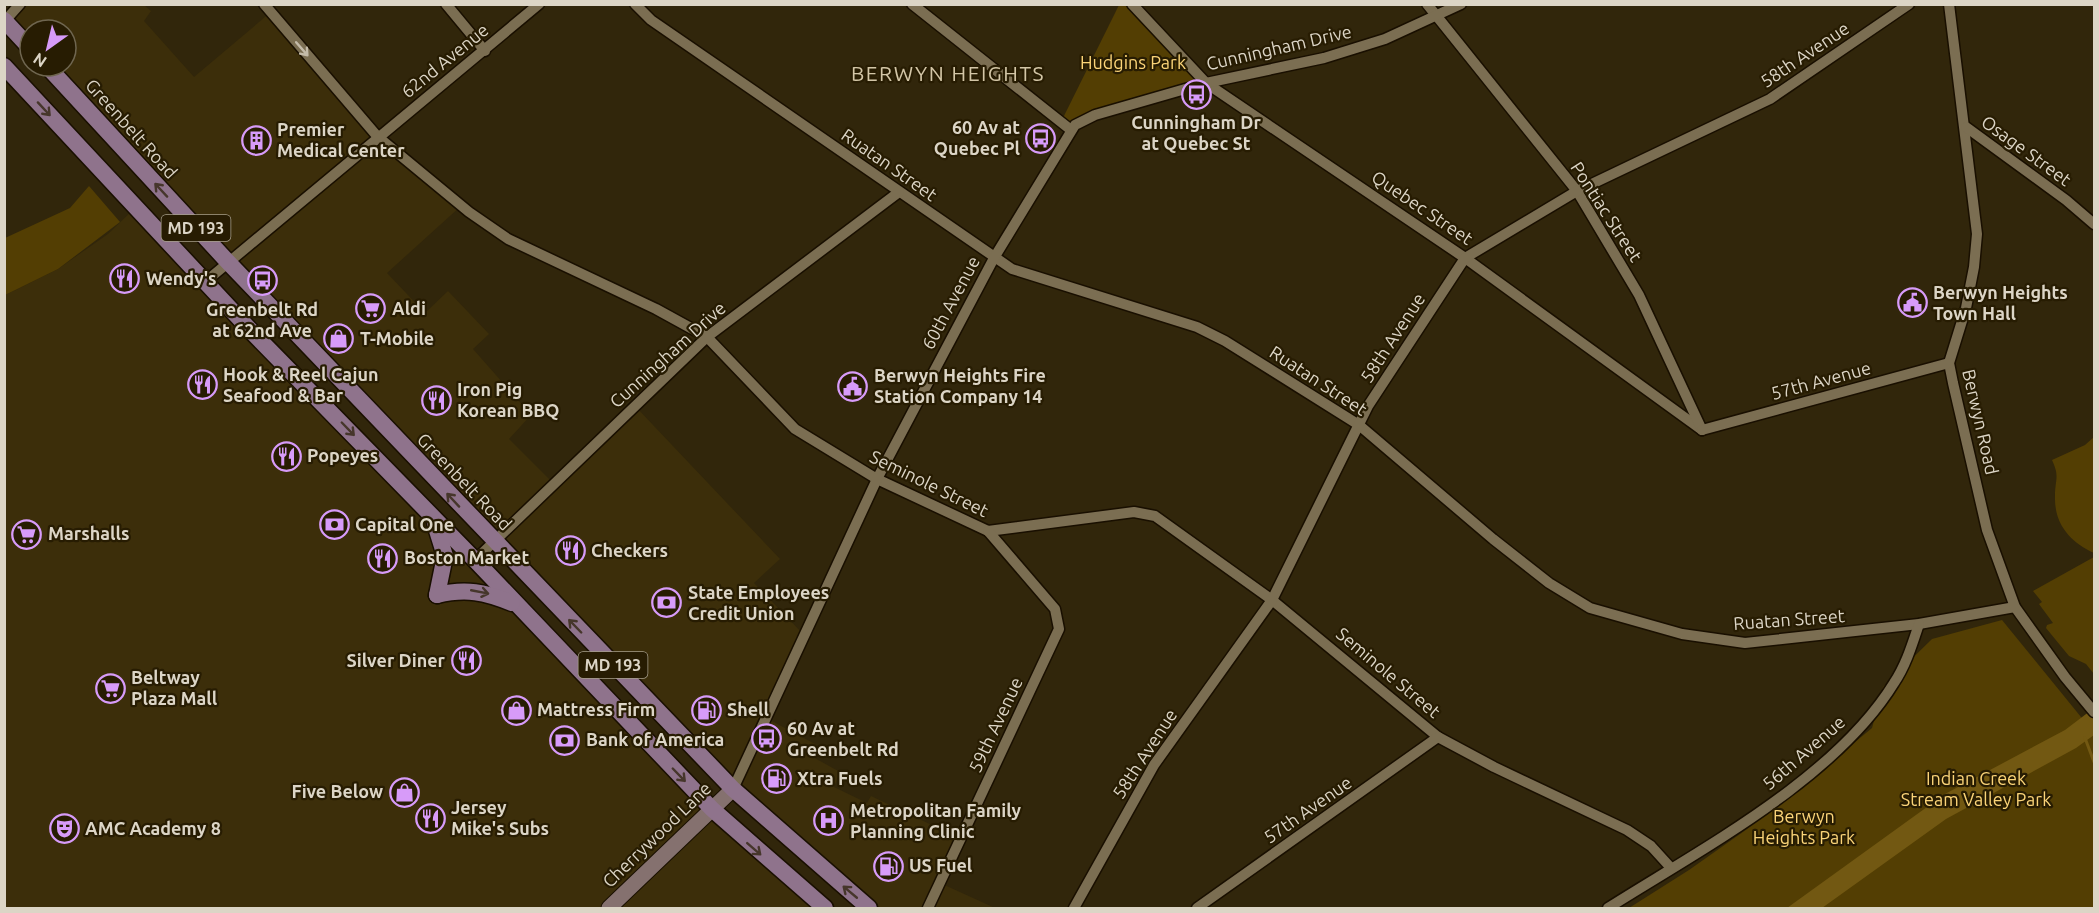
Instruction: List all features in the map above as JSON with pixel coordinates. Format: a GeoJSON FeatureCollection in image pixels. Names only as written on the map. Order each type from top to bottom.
{"type":"FeatureCollection","features":[{"type":"Feature","properties":{"kind":"main road"},"geometry":{"type":"LineString","coordinates":[[5,21],[18,35]]}},
{"type":"Feature","properties":{"kind":"main road","name":"MD 193"},"geometry":{"type":"LineString","coordinates":[[4,66],[205,282],[431,514],[711,809],[825,909]]}},
{"type":"Feature","properties":{"kind":"main road","name":"Greenbelt Road"},"geometry":{"type":"LineString","coordinates":[[58,78],[227,261],[733,789],[869,909]]}},
{"type":"Feature","properties":{"kind":"main road"},"geometry":{"type":"LineString","coordinates":[[431,514],[442,540],[445,556],[437,595],[465,590],[483,592],[520,608]]}},
{"type":"Feature","properties":{"kind":"street"},"geometry":{"type":"LineString","coordinates":[[5,21],[20,4]]}},
{"type":"Feature","properties":{"kind":"street","name":"Seminole Street"},"geometry":{"type":"LineString","coordinates":[[264,4],[377,136],[461,206],[508,239],[656,309],[707,337],[795,429],[877,479],[988,531],[1090,517],[1146,513],[1272,600],[1438,736],[1494,767],[1628,830],[1651,846],[1671,868]]}},
{"type":"Feature","properties":{"kind":"street"},"geometry":{"type":"LineString","coordinates":[[446,4],[485,51]]}},
{"type":"Feature","properties":{"kind":"street","name":"62nd Avenue"},"geometry":{"type":"LineString","coordinates":[[205,282],[377,136],[485,51],[539,4]]}},
{"type":"Feature","properties":{"kind":"street","name":"Ruatan Street"},"geometry":{"type":"LineString","coordinates":[[635,4],[651,20],[994,258],[1024,273],[1197,327],[1225,341],[1359,425],[1502,546],[1549,583],[1590,608],[1682,634],[1746,643],[1919,624],[2016,607]]}},
{"type":"Feature","properties":{"kind":"street"},"geometry":{"type":"LineString","coordinates":[[912,4],[1071,130]]}},
{"type":"Feature","properties":{"kind":"street","name":"Quebec Street"},"geometry":{"type":"LineString","coordinates":[[1132,4],[1206,83],[1465,258],[1702,430]]}},
{"type":"Feature","properties":{"kind":"street","name":"Pontiac Street"},"geometry":{"type":"LineString","coordinates":[[1427,4],[1577,191],[1639,295],[1702,430]]}},
{"type":"Feature","properties":{"kind":"street","name":"Cunningham Drive"},"geometry":{"type":"LineString","coordinates":[[1071,130],[1079,122],[1095,115],[1206,83],[1324,58],[1385,39],[1461,4]]}},
{"type":"Feature","properties":{"kind":"street","name":"58th Avenue"},"geometry":{"type":"LineString","coordinates":[[1074,909],[1154,765],[1272,600],[1368,406],[1465,258],[1577,191],[1770,99],[1909,4]]}},
{"type":"Feature","properties":{"kind":"street","name":"Berwyn Road"},"geometry":{"type":"LineString","coordinates":[[1949,4],[1966,127],[1977,249],[1966,308],[1949,363],[1987,530],[2016,607],[2065,677],[2091,708]]}},
{"type":"Feature","properties":{"kind":"street","name":"Osage Street"},"geometry":{"type":"LineString","coordinates":[[1966,127],[2058,194],[2094,224]]}},
{"type":"Feature","properties":{"kind":"street","name":"60th Avenue"},"geometry":{"type":"LineString","coordinates":[[733,789],[877,479],[994,258],[1071,130]]}},
{"type":"Feature","properties":{"kind":"street","name":"Cunningham Drive"},"geometry":{"type":"LineString","coordinates":[[475,560],[707,337],[899,192]]}},
{"type":"Feature","properties":{"kind":"street","name":"57th Avenue"},"geometry":{"type":"LineString","coordinates":[[1702,430],[1949,363]]}},
{"type":"Feature","properties":{"kind":"street","name":"59th Avenue"},"geometry":{"type":"LineString","coordinates":[[928,909],[1056,636],[1058,618],[1055,609],[988,531]]}},
{"type":"Feature","properties":{"kind":"street","name":"56th Avenue"},"geometry":{"type":"LineString","coordinates":[[1608,909],[1765,808],[1841,746],[1893,686],[1904,665],[1919,624]]}},
{"type":"Feature","properties":{"kind":"street","name":"57th Avenue"},"geometry":{"type":"LineString","coordinates":[[1197,909],[1438,736]]}},
{"type":"Feature","properties":{"kind":"street","name":"Cherrywood Lane"},"geometry":{"type":"LineString","coordinates":[[609,909],[733,789]]}},
{"type":"Feature","properties":{"kind":"shaded area"},"geometry":{"type":"Polygon","coordinates":[[[20,5],[144,5],[151,11],[144,21],[194,77],[271,12],[377,136],[461,206],[387,273],[425,313],[448,291],[489,334],[473,349],[531,415],[509,439],[554,484],[635,406],[780,559],[754,583],[805,636],[766,718],[817,745],[811,756],[840,772],[834,787],[867,803],[871,796],[961,839],[940,883],[995,908],[869,908],[817,864],[59,78],[78,78],[78,18],[18,18],[18,35],[5,21],[20,5]]]}},
{"type":"Feature","properties":{"kind":"shaded area"},"geometry":{"type":"Polygon","coordinates":[[[136,207],[670,767],[825,908],[5,908],[5,295],[58,269],[108,234],[136,207]]]}},
{"type":"Feature","properties":{"kind":"shaded area"},"geometry":{"type":"Polygon","coordinates":[[[2094,708],[2094,735],[2076,748],[1946,819],[1822,908],[1787,908],[1945,794],[2065,730],[2094,708]]]}},
{"type":"Feature","properties":{"kind":"green space","name":"Hudgins Park"},"geometry":{"type":"Polygon","coordinates":[[[1119,5],[1132,5],[1206,83],[1075,125],[1061,122],[1119,5]]]}},
{"type":"Feature","properties":{"kind":"green space"},"geometry":{"type":"Polygon","coordinates":[[[89,186],[120,222],[58,269],[5,295],[5,238],[70,208],[89,186]]]}},
{"type":"Feature","properties":{"kind":"green space"},"geometry":{"type":"Polygon","coordinates":[[[2094,437],[2094,553],[2071,538],[2057,515],[2056,474],[2052,460],[2085,445],[2094,437]]]}},
{"type":"Feature","properties":{"kind":"green space"},"geometry":{"type":"Polygon","coordinates":[[[2094,557],[2094,674],[2086,664],[2069,656],[2046,628],[2047,625],[2053,623],[2039,604],[2042,602],[2033,591],[2094,557]]]}},
{"type":"Feature","properties":{"kind":"green space","name":"Indian Creek Stream Valley Park"},"geometry":{"type":"Polygon","coordinates":[[[2002,620],[2094,733],[2094,908],[1629,908],[1689,870],[1767,815],[1872,728],[1883,687],[1932,639],[2002,620]]]}},
{"type":"Feature","properties":{"kind":"waterway"},"geometry":{"type":"LineString","coordinates":[[2085,738],[2094,762]]}},
{"type":"Feature","properties":{"kind":"place","name":"Cunningham Dr at Quebec St"},"geometry":{"type":"Point","coordinates":[1196,94]}},
{"type":"Feature","properties":{"kind":"place","name":"60 Av at Quebec Pl"},"geometry":{"type":"Point","coordinates":[1041,138]}},
{"type":"Feature","properties":{"kind":"place","name":"Premier Medical Center"},"geometry":{"type":"Point","coordinates":[256,140]}},
{"type":"Feature","properties":{"kind":"place","name":"Wendy's"},"geometry":{"type":"Point","coordinates":[125,279]}},
{"type":"Feature","properties":{"kind":"place","name":"Greenbelt Rd at 62nd Ave"},"geometry":{"type":"Point","coordinates":[262,281]}},
{"type":"Feature","properties":{"kind":"place","name":"Berwyn Heights Town Hall"},"geometry":{"type":"Point","coordinates":[1912,303]}},
{"type":"Feature","properties":{"kind":"place","name":"Aldi"},"geometry":{"type":"Point","coordinates":[371,309]}},
{"type":"Feature","properties":{"kind":"place","name":"T-Mobile"},"geometry":{"type":"Point","coordinates":[339,339]}},
{"type":"Feature","properties":{"kind":"place","name":"Hook & Reel Cajun Seafood & Bar"},"geometry":{"type":"Point","coordinates":[202,385]}},
{"type":"Feature","properties":{"kind":"place","name":"Berwyn Heights Fire Station Company 14"},"geometry":{"type":"Point","coordinates":[853,386]}},
{"type":"Feature","properties":{"kind":"place","name":"Iron Pig Korean BBQ"},"geometry":{"type":"Point","coordinates":[436,400]}},
{"type":"Feature","properties":{"kind":"place","name":"Popeyes"},"geometry":{"type":"Point","coordinates":[286,456]}},
{"type":"Feature","properties":{"kind":"place","name":"Capital One"},"geometry":{"type":"Point","coordinates":[334,525]}},
{"type":"Feature","properties":{"kind":"place","name":"Marshalls"},"geometry":{"type":"Point","coordinates":[27,534]}},
{"type":"Feature","properties":{"kind":"place","name":"Checkers"},"geometry":{"type":"Point","coordinates":[570,551]}},
{"type":"Feature","properties":{"kind":"place","name":"Boston Market"},"geometry":{"type":"Point","coordinates":[383,558]}},
{"type":"Feature","properties":{"kind":"place","name":"State Employees Credit Union"},"geometry":{"type":"Point","coordinates":[667,603]}},
{"type":"Feature","properties":{"kind":"place","name":"Silver Diner"},"geometry":{"type":"Point","coordinates":[466,661]}},
{"type":"Feature","properties":{"kind":"place","name":"Beltway Plaza Mall"},"geometry":{"type":"Point","coordinates":[110,688]}},
{"type":"Feature","properties":{"kind":"place","name":"Mattress Firm"},"geometry":{"type":"Point","coordinates":[516,710]}},
{"type":"Feature","properties":{"kind":"place","name":"Shell"},"geometry":{"type":"Point","coordinates":[706,710]}},
{"type":"Feature","properties":{"kind":"place","name":"60 Av at Greenbelt Rd"},"geometry":{"type":"Point","coordinates":[766,739]}},
{"type":"Feature","properties":{"kind":"place","name":"Bank of America"},"geometry":{"type":"Point","coordinates":[565,740]}},
{"type":"Feature","properties":{"kind":"place","name":"Xtra Fuels"},"geometry":{"type":"Point","coordinates":[776,779]}},
{"type":"Feature","properties":{"kind":"place","name":"Five Below"},"geometry":{"type":"Point","coordinates":[404,792]}},
{"type":"Feature","properties":{"kind":"place","name":"Jersey Mike's Subs"},"geometry":{"type":"Point","coordinates":[430,818]}},
{"type":"Feature","properties":{"kind":"place","name":"Metropolitan Family Planning Clinic"},"geometry":{"type":"Point","coordinates":[829,821]}},
{"type":"Feature","properties":{"kind":"place","name":"AMC Academy 8"},"geometry":{"type":"Point","coordinates":[64,829]}},
{"type":"Feature","properties":{"kind":"place","name":"US Fuel"},"geometry":{"type":"Point","coordinates":[888,866]}},
{"type":"Feature","properties":{"kind":"district","name":"BERWYN HEIGHTS"},"geometry":{"type":"Point","coordinates":[948,74]}},
{"type":"Feature","properties":{"kind":"park label","name":"Berwyn Heights Park"},"geometry":{"type":"Point","coordinates":[1804,827]}}]}
